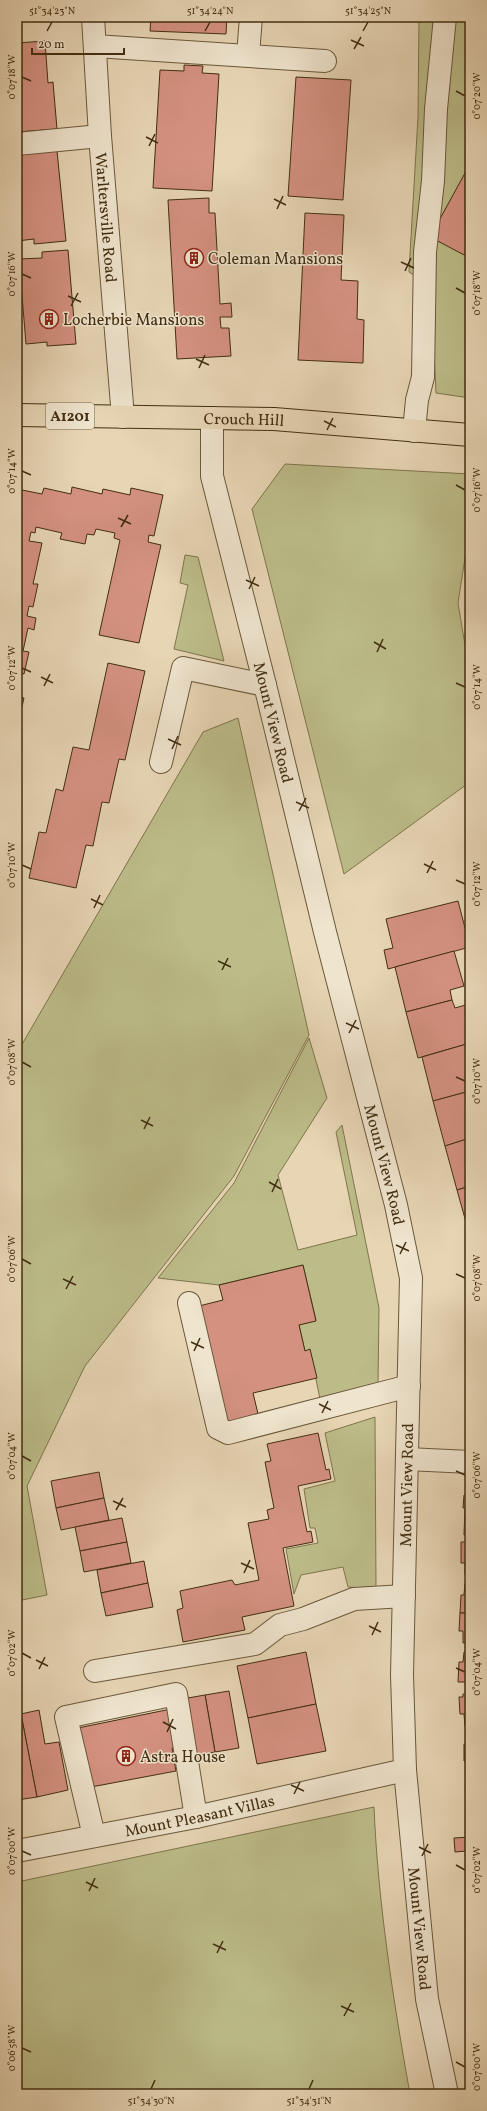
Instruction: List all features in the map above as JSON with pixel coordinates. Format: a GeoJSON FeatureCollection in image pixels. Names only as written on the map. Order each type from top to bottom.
{"type":"FeatureCollection","features":[{"type":"Feature","properties":{"kind":"main road","name":"Crouch Hill"},"geometry":{"type":"LineString","coordinates":[[17,415],[274,419],[470,435]]}},
{"type":"Feature","properties":{"kind":"street","name":"Warltersville Road"},"geometry":{"type":"LineString","coordinates":[[93,17],[100,136],[123,417]]}},
{"type":"Feature","properties":{"kind":"street"},"geometry":{"type":"LineString","coordinates":[[248,54],[251,17]]}},
{"type":"Feature","properties":{"kind":"street"},"geometry":{"type":"LineString","coordinates":[[418,431],[417,400],[423,377],[425,252],[433,181],[436,109],[445,17]]}},
{"type":"Feature","properties":{"kind":"street"},"geometry":{"type":"LineString","coordinates":[[95,46],[248,54],[325,61]]}},
{"type":"Feature","properties":{"kind":"street"},"geometry":{"type":"LineString","coordinates":[[17,144],[100,136]]}},
{"type":"Feature","properties":{"kind":"street","name":"Mount View Road"},"geometry":{"type":"LineString","coordinates":[[212,418],[212,476],[327,940],[396,1205],[411,1278],[402,1675],[405,1770],[427,1999],[447,2094]]}},
{"type":"Feature","properties":{"kind":"street"},"geometry":{"type":"LineString","coordinates":[[161,762],[183,668],[265,685]]}},
{"type":"Feature","properties":{"kind":"street"},"geometry":{"type":"LineString","coordinates":[[189,1303],[218,1428],[228,1433],[409,1386]]}},
{"type":"Feature","properties":{"kind":"street"},"geometry":{"type":"LineString","coordinates":[[408,1459],[470,1462]]}},
{"type":"Feature","properties":{"kind":"street"},"geometry":{"type":"LineString","coordinates":[[95,1671],[255,1644],[280,1625],[303,1619],[354,1599],[404,1596]]}},
{"type":"Feature","properties":{"kind":"street"},"geometry":{"type":"LineString","coordinates":[[94,1836],[66,1717],[176,1694],[196,1817]]}},
{"type":"Feature","properties":{"kind":"street","name":"Mount Pleasant Villas"},"geometry":{"type":"LineString","coordinates":[[17,1851],[196,1817],[405,1770]]}},
{"type":"Feature","properties":{"kind":"green space"},"geometry":{"type":"Polygon","coordinates":[[[419,17],[470,17],[470,398],[436,393],[431,285],[409,272],[418,117],[419,17]]]}},
{"type":"Feature","properties":{"kind":"green space"},"geometry":{"type":"Polygon","coordinates":[[[285,464],[470,474],[470,526],[458,603],[470,675],[470,782],[344,874],[252,509],[285,464]]]}},
{"type":"Feature","properties":{"kind":"green space"},"geometry":{"type":"Polygon","coordinates":[[[185,555],[198,557],[224,661],[174,649],[188,585],[180,583],[185,555]]]}},
{"type":"Feature","properties":{"kind":"green space"},"geometry":{"type":"Polygon","coordinates":[[[238,718],[309,1035],[234,1176],[85,1366],[27,1486],[47,1595],[17,1601],[17,1053],[203,732],[238,718]]]}},
{"type":"Feature","properties":{"kind":"green space"},"geometry":{"type":"Polygon","coordinates":[[[309,1038],[327,1098],[278,1175],[298,1250],[357,1235],[336,1132],[342,1125],[379,1308],[378,1384],[320,1399],[310,1350],[305,1351],[299,1325],[316,1320],[303,1265],[219,1285],[158,1278],[234,1183],[309,1038]]]}},
{"type":"Feature","properties":{"kind":"green space"},"geometry":{"type":"Polygon","coordinates":[[[375,1417],[376,1589],[348,1587],[343,1567],[301,1575],[294,1594],[286,1549],[318,1543],[315,1528],[310,1528],[304,1489],[335,1481],[325,1433],[375,1417]]]}},
{"type":"Feature","properties":{"kind":"green space"},"geometry":{"type":"Polygon","coordinates":[[[374,1807],[379,1879],[387,1951],[410,2094],[17,2094],[17,1882],[374,1807]]]}},
{"type":"Feature","properties":{"kind":"building"},"geometry":{"type":"Polygon","coordinates":[[[151,17],[227,17],[226,34],[150,31],[151,17]]]}},
{"type":"Feature","properties":{"kind":"building"},"geometry":{"type":"Polygon","coordinates":[[[45,41],[48,83],[53,82],[57,129],[17,132],[17,43],[45,41]]]}},
{"type":"Feature","properties":{"kind":"building"},"geometry":{"type":"Polygon","coordinates":[[[184,65],[203,66],[202,73],[219,74],[212,191],[153,188],[160,70],[184,71],[184,65]]]}},
{"type":"Feature","properties":{"kind":"building"},"geometry":{"type":"Polygon","coordinates":[[[296,77],[351,80],[343,200],[288,196],[296,77]]]}},
{"type":"Feature","properties":{"kind":"building"},"geometry":{"type":"Polygon","coordinates":[[[57,151],[66,241],[34,244],[34,239],[17,241],[17,153],[57,151]]]}},
{"type":"Feature","properties":{"kind":"building"},"geometry":{"type":"Polygon","coordinates":[[[470,164],[470,258],[430,237],[470,164]]]}},
{"type":"Feature","properties":{"kind":"building","name":"Coleman Mansions"},"geometry":{"type":"Polygon","coordinates":[[[209,198],[209,213],[215,213],[220,304],[231,303],[232,317],[220,317],[221,328],[229,328],[231,356],[177,359],[168,200],[209,198]]]}},
{"type":"Feature","properties":{"kind":"building"},"geometry":{"type":"Polygon","coordinates":[[[305,213],[344,215],[341,280],[358,281],[357,319],[364,320],[363,363],[298,360],[305,213]]]}},
{"type":"Feature","properties":{"kind":"building","name":"Locherbie Mansions"},"geometry":{"type":"Polygon","coordinates":[[[68,250],[76,344],[47,346],[47,342],[26,344],[19,259],[42,258],[42,252],[68,250]]]}},
{"type":"Feature","properties":{"kind":"building"},"geometry":{"type":"Polygon","coordinates":[[[72,487],[102,494],[103,489],[130,495],[131,488],[163,495],[154,536],[149,535],[148,542],[161,545],[139,643],[99,635],[120,540],[114,538],[115,533],[96,529],[94,535],[87,534],[85,544],[60,539],[62,533],[36,527],[35,533],[31,532],[29,541],[42,543],[33,584],[38,584],[33,607],[29,606],[27,616],[36,618],[34,630],[28,628],[23,651],[29,652],[24,674],[18,673],[17,678],[17,489],[42,494],[44,488],[71,494],[72,487]]]}},
{"type":"Feature","properties":{"kind":"building"},"geometry":{"type":"Polygon","coordinates":[[[108,663],[145,671],[125,760],[119,759],[109,803],[102,802],[93,846],[86,845],[76,888],[29,878],[39,832],[46,833],[56,789],[63,791],[73,747],[89,750],[108,663]]]}},
{"type":"Feature","properties":{"kind":"building"},"geometry":{"type":"Polygon","coordinates":[[[17,684],[21,685],[18,697],[24,698],[19,719],[17,719],[17,684]]]}},
{"type":"Feature","properties":{"kind":"building"},"geometry":{"type":"Polygon","coordinates":[[[458,901],[470,947],[388,969],[384,950],[393,948],[386,919],[458,901]]]}},
{"type":"Feature","properties":{"kind":"building"},"geometry":{"type":"Polygon","coordinates":[[[454,951],[464,986],[450,990],[452,1000],[406,1012],[395,967],[454,951]]]}},
{"type":"Feature","properties":{"kind":"building"},"geometry":{"type":"Polygon","coordinates":[[[452,1000],[455,1008],[469,1004],[470,1043],[418,1058],[406,1012],[452,1000]]]}},
{"type":"Feature","properties":{"kind":"building"},"geometry":{"type":"Polygon","coordinates":[[[470,1043],[470,1091],[433,1101],[422,1057],[470,1043]]]}},
{"type":"Feature","properties":{"kind":"building"},"geometry":{"type":"Polygon","coordinates":[[[470,1091],[470,1138],[445,1146],[433,1101],[470,1091]]]}},
{"type":"Feature","properties":{"kind":"building"},"geometry":{"type":"Polygon","coordinates":[[[470,1138],[470,1186],[457,1190],[445,1146],[470,1138]]]}},
{"type":"Feature","properties":{"kind":"building"},"geometry":{"type":"Polygon","coordinates":[[[470,1186],[470,1233],[469,1233],[457,1190],[470,1186]]]}},
{"type":"Feature","properties":{"kind":"building"},"geometry":{"type":"Polygon","coordinates":[[[303,1265],[316,1321],[299,1325],[305,1351],[310,1349],[317,1378],[253,1393],[259,1418],[227,1425],[199,1306],[223,1300],[219,1285],[303,1265]]]}},
{"type":"Feature","properties":{"kind":"building"},"geometry":{"type":"Polygon","coordinates":[[[318,1433],[326,1470],[329,1469],[331,1479],[298,1486],[307,1532],[311,1531],[313,1542],[283,1548],[294,1606],[242,1617],[245,1630],[183,1642],[177,1610],[183,1608],[180,1591],[232,1580],[235,1585],[259,1580],[248,1523],[269,1519],[267,1510],[274,1508],[265,1462],[271,1461],[267,1444],[318,1433]]]}},
{"type":"Feature","properties":{"kind":"building"},"geometry":{"type":"Polygon","coordinates":[[[467,1436],[470,1436],[470,1455],[466,1455],[467,1436]]]}},
{"type":"Feature","properties":{"kind":"building"},"geometry":{"type":"Polygon","coordinates":[[[468,1467],[470,1467],[470,1535],[464,1535],[465,1508],[463,1508],[464,1495],[466,1495],[468,1467]]]}},
{"type":"Feature","properties":{"kind":"building"},"geometry":{"type":"Polygon","coordinates":[[[99,1472],[104,1498],[56,1508],[51,1481],[99,1472]]]}},
{"type":"Feature","properties":{"kind":"building"},"geometry":{"type":"Polygon","coordinates":[[[104,1498],[109,1520],[61,1530],[56,1508],[104,1498]]]}},
{"type":"Feature","properties":{"kind":"building"},"geometry":{"type":"Polygon","coordinates":[[[122,1518],[127,1542],[80,1551],[75,1527],[122,1518]]]}},
{"type":"Feature","properties":{"kind":"building"},"geometry":{"type":"Polygon","coordinates":[[[127,1542],[131,1563],[84,1572],[80,1551],[127,1542]]]}},
{"type":"Feature","properties":{"kind":"building"},"geometry":{"type":"Polygon","coordinates":[[[461,1542],[470,1542],[470,1574],[465,1574],[465,1563],[461,1563],[461,1542]]]}},
{"type":"Feature","properties":{"kind":"building"},"geometry":{"type":"Polygon","coordinates":[[[144,1561],[148,1583],[101,1593],[97,1570],[144,1561]]]}},
{"type":"Feature","properties":{"kind":"building"},"geometry":{"type":"Polygon","coordinates":[[[148,1583],[153,1607],[106,1616],[101,1593],[148,1583]]]}},
{"type":"Feature","properties":{"kind":"building"},"geometry":{"type":"Polygon","coordinates":[[[465,1583],[470,1584],[470,1613],[460,1613],[461,1595],[464,1595],[465,1583]]]}},
{"type":"Feature","properties":{"kind":"building"},"geometry":{"type":"Polygon","coordinates":[[[460,1613],[470,1613],[470,1643],[463,1643],[463,1631],[459,1631],[460,1613]]]}},
{"type":"Feature","properties":{"kind":"building"},"geometry":{"type":"Polygon","coordinates":[[[306,1652],[316,1704],[248,1718],[237,1666],[306,1652]]]}},
{"type":"Feature","properties":{"kind":"building"},"geometry":{"type":"Polygon","coordinates":[[[464,1652],[470,1652],[470,1682],[458,1682],[459,1662],[463,1662],[464,1652]]]}},
{"type":"Feature","properties":{"kind":"building"},"geometry":{"type":"Polygon","coordinates":[[[229,1691],[239,1748],[215,1752],[205,1695],[229,1691]]]}},
{"type":"Feature","properties":{"kind":"building"},"geometry":{"type":"Polygon","coordinates":[[[463,1694],[470,1694],[470,1725],[465,1726],[464,1714],[460,1714],[459,1697],[463,1697],[463,1694]]]}},
{"type":"Feature","properties":{"kind":"building"},"geometry":{"type":"Polygon","coordinates":[[[205,1695],[215,1752],[192,1757],[182,1699],[205,1695]]]}},
{"type":"Feature","properties":{"kind":"building"},"geometry":{"type":"Polygon","coordinates":[[[316,1704],[326,1751],[257,1764],[248,1718],[316,1704]]]}},
{"type":"Feature","properties":{"kind":"building","name":"Astra House"},"geometry":{"type":"Polygon","coordinates":[[[171,1709],[178,1747],[172,1748],[176,1771],[91,1787],[73,1729],[171,1709]]]}},
{"type":"Feature","properties":{"kind":"building"},"geometry":{"type":"Polygon","coordinates":[[[39,1710],[45,1744],[59,1742],[68,1790],[37,1797],[21,1714],[39,1710]]]}},
{"type":"Feature","properties":{"kind":"building"},"geometry":{"type":"Polygon","coordinates":[[[21,1714],[37,1797],[17,1800],[17,1715],[21,1714]]]}},
{"type":"Feature","properties":{"kind":"building"},"geometry":{"type":"Polygon","coordinates":[[[467,1734],[470,1734],[470,1764],[464,1761],[464,1744],[467,1744],[467,1734]]]}},
{"type":"Feature","properties":{"kind":"building"},"geometry":{"type":"Polygon","coordinates":[[[470,1837],[470,1845],[467,1851],[455,1852],[454,1838],[470,1837]]]}},
{"type":"Feature","properties":{"kind":"place","name":"Coleman Mansions"},"geometry":{"type":"Point","coordinates":[194,258]}},
{"type":"Feature","properties":{"kind":"place","name":"Locherbie Mansions"},"geometry":{"type":"Point","coordinates":[49,319]}},
{"type":"Feature","properties":{"kind":"place","name":"Astra House"},"geometry":{"type":"Point","coordinates":[126,1756]}}]}
